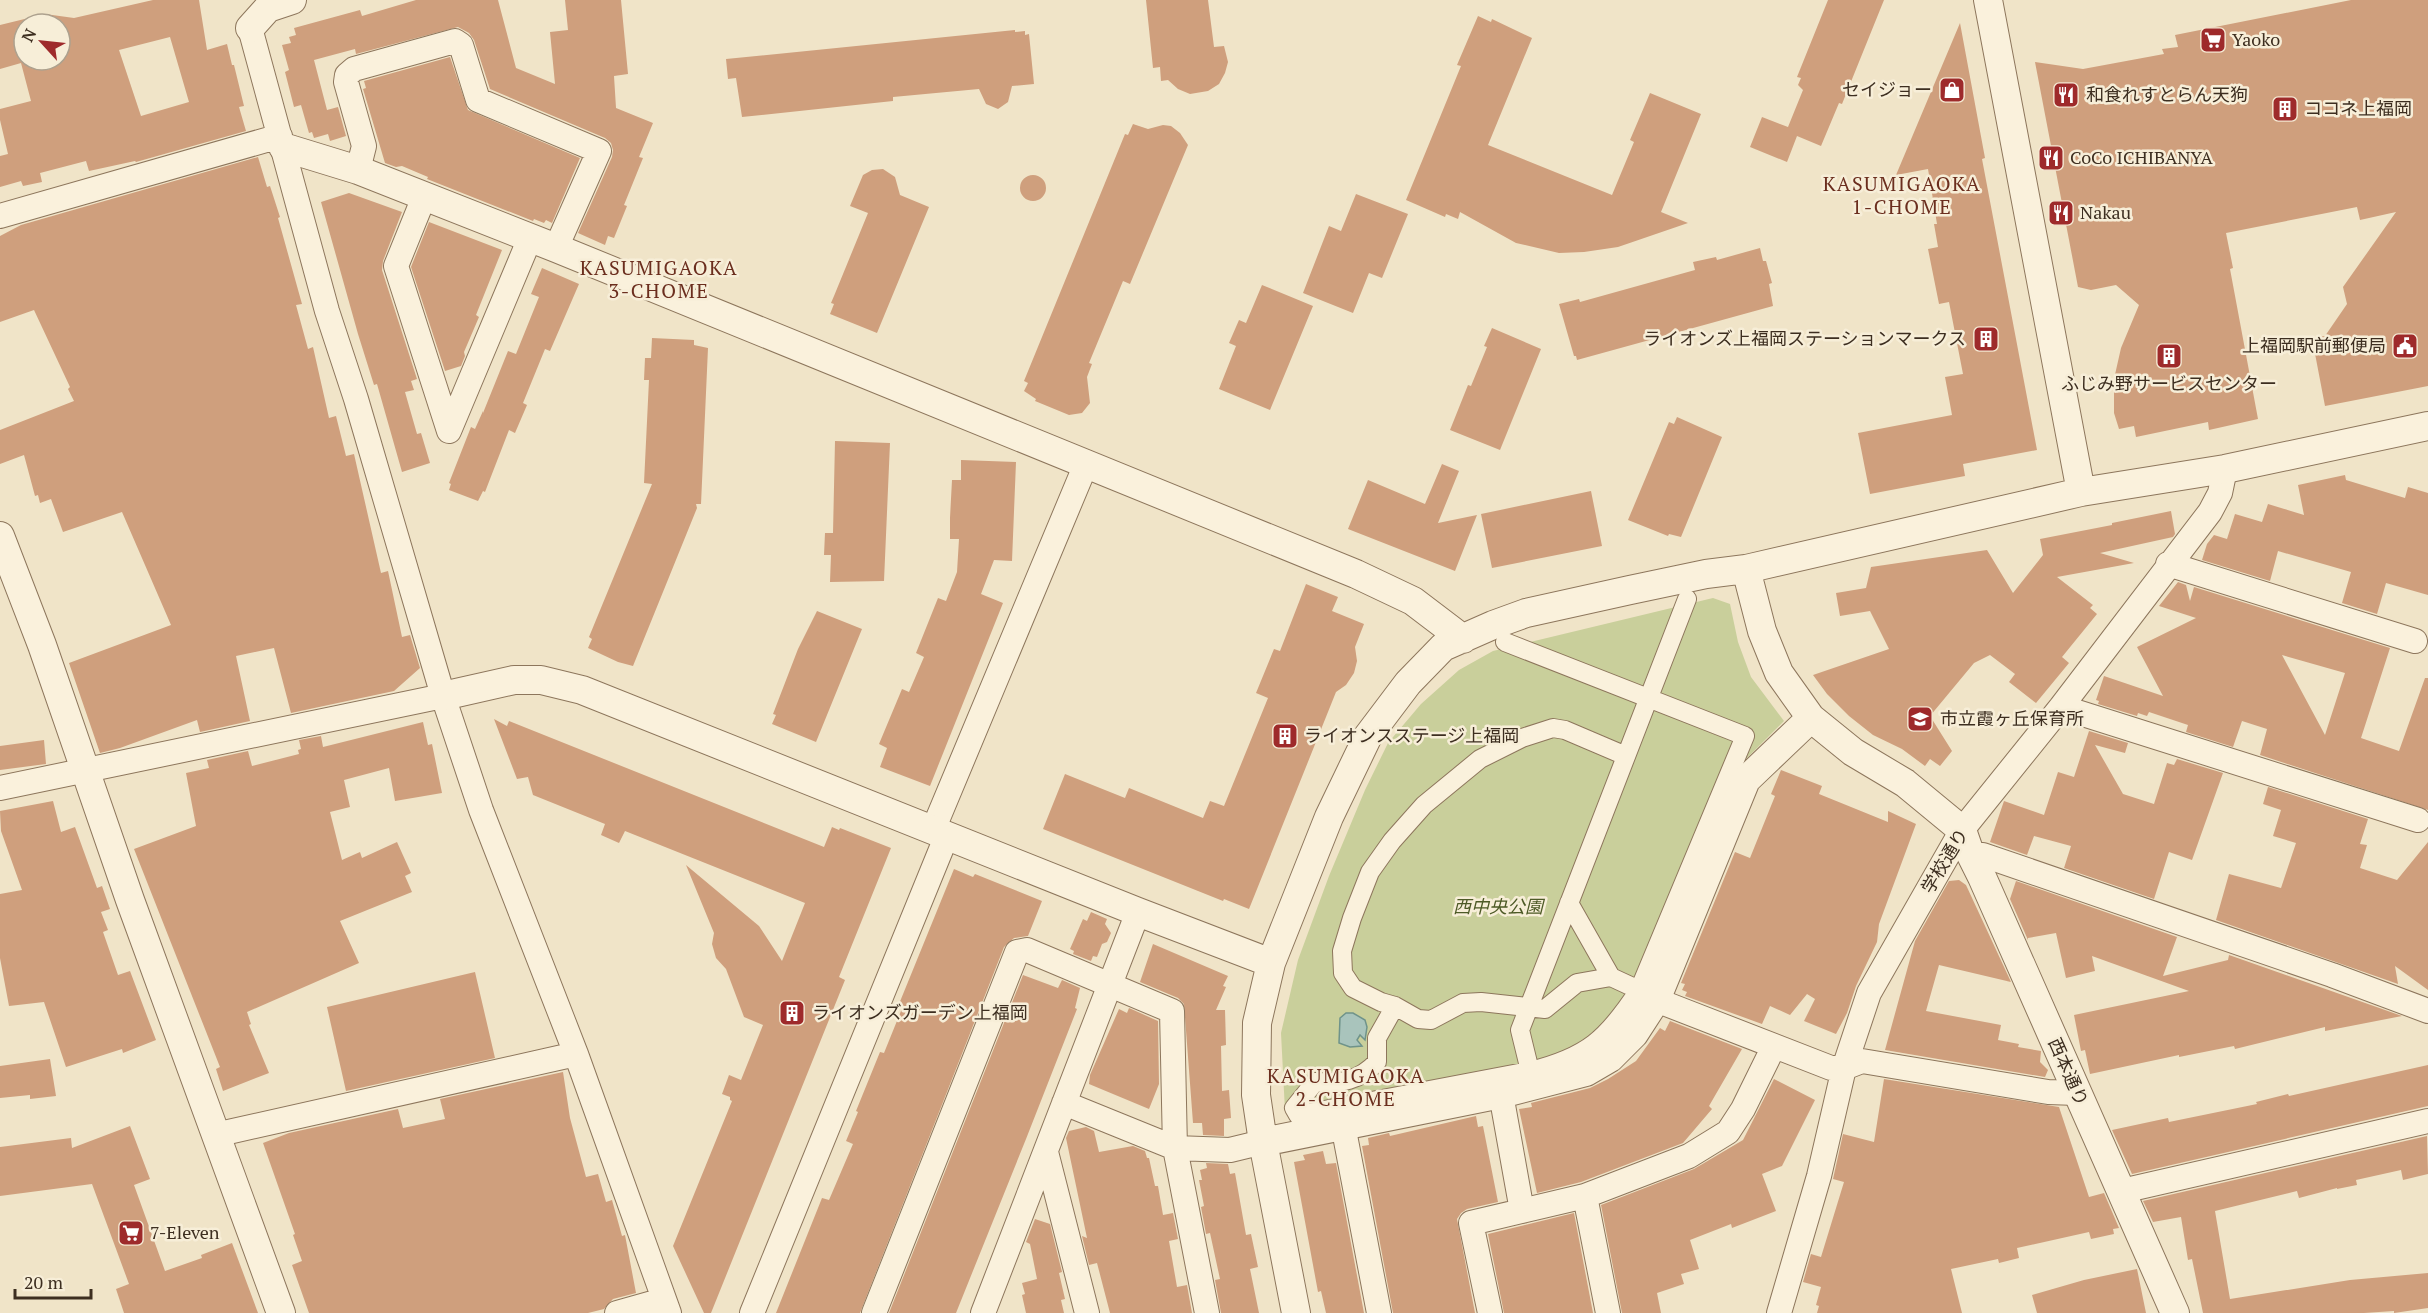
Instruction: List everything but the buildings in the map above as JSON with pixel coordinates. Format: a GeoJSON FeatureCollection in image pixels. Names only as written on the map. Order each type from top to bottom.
{"type":"FeatureCollection","features":[{"type":"Feature","properties":{"kind":"street"},"geometry":{"type":"LineString","coordinates":[[292,0],[268,8],[250,28],[327,311],[356,399],[443,696],[481,810],[576,1054],[666,1306],[617,1313]]}},
{"type":"Feature","properties":{"kind":"street"},"geometry":{"type":"LineString","coordinates":[[1988,0],[2081,492]]}},
{"type":"Feature","properties":{"kind":"street"},"geometry":{"type":"LineString","coordinates":[[357,170],[364,146],[346,82],[347,75],[354,69],[455,41],[461,45],[478,100],[599,151],[556,248]]}},
{"type":"Feature","properties":{"kind":"street"},"geometry":{"type":"LineString","coordinates":[[0,216],[282,141],[556,248],[1394,592],[1413,601],[1463,639]]}},
{"type":"Feature","properties":{"kind":"street"},"geometry":{"type":"LineString","coordinates":[[424,197],[396,266],[449,431],[530,238]]}},
{"type":"Feature","properties":{"kind":"street"},"geometry":{"type":"LineString","coordinates":[[1296,1313],[1256,1095],[1257,1023],[1271,963],[1329,817],[1368,736],[1408,683],[1443,647],[1526,613],[1696,576],[1746,569],[2081,492],[2225,469],[2428,426]]}},
{"type":"Feature","properties":{"kind":"street"},"geometry":{"type":"LineString","coordinates":[[752,1313],[1086,464]]}},
{"type":"Feature","properties":{"kind":"street","name":"学校通り"},"geometry":{"type":"LineString","coordinates":[[1779,1313],[1819,1176],[1844,1068],[1869,993],[1967,842],[2061,707],[2168,564],[2210,512],[2220,493],[2225,469]]}},
{"type":"Feature","properties":{"kind":"street"},"geometry":{"type":"LineString","coordinates":[[0,536],[42,645],[215,1135],[281,1313]]}},
{"type":"Feature","properties":{"kind":"street"},"geometry":{"type":"LineString","coordinates":[[2168,564],[2415,641]]}},
{"type":"Feature","properties":{"kind":"street"},"geometry":{"type":"LineString","coordinates":[[1746,569],[1762,631],[1779,674],[1811,718],[1853,752],[1905,783],[1978,854],[2332,975],[2428,1011]]}},
{"type":"Feature","properties":{"kind":"street"},"geometry":{"type":"LineString","coordinates":[[1530,1071],[1520,1030],[1687,599]]}},
{"type":"Feature","properties":{"kind":"street"},"geometry":{"type":"LineString","coordinates":[[1064,1104],[1175,1148],[1230,1150],[1501,1094],[1586,1071],[1611,1058],[1634,1034],[1745,736],[1505,642]]}},
{"type":"Feature","properties":{"kind":"street"},"geometry":{"type":"LineString","coordinates":[[0,789],[514,680],[541,680],[561,684],[1271,963]]}},
{"type":"Feature","properties":{"kind":"street"},"geometry":{"type":"LineString","coordinates":[[2061,707],[2418,820]]}},
{"type":"Feature","properties":{"kind":"street"},"geometry":{"type":"LineString","coordinates":[[1395,1006],[1377,1038],[1377,1062],[1367,1072],[1351,1081],[1335,1084],[1315,1082],[1294,1108],[1298,1115],[1530,1071],[1553,1065],[1579,1054],[1600,1041],[1622,1016],[1648,995],[1746,780],[1811,718]]}},
{"type":"Feature","properties":{"kind":"street"},"geometry":{"type":"LineString","coordinates":[[1611,977],[1577,983],[1545,1008],[1481,1002],[1463,1003],[1431,1020],[1418,1019],[1395,1006],[1353,988],[1343,973],[1342,951],[1370,872],[1392,841],[1424,805],[1480,759],[1522,738],[1553,728],[1565,729],[1626,756]]}},
{"type":"Feature","properties":{"kind":"street","name":"西本通り"},"geometry":{"type":"LineString","coordinates":[[1967,842],[2175,1313]]}},
{"type":"Feature","properties":{"kind":"street"},"geometry":{"type":"LineString","coordinates":[[1569,903],[1611,977],[1648,995],[1831,1068],[1844,1068],[1862,1060],[2048,1092],[2077,1093]]}},
{"type":"Feature","properties":{"kind":"street"},"geometry":{"type":"LineString","coordinates":[[984,1313],[1138,912]]}},
{"type":"Feature","properties":{"kind":"street"},"geometry":{"type":"LineString","coordinates":[[873,1313],[1017,952],[1027,951],[1172,1011],[1175,1148],[1207,1313]]}},
{"type":"Feature","properties":{"kind":"street"},"geometry":{"type":"LineString","coordinates":[[1490,1313],[1471,1223],[1585,1196],[1689,1156],[1728,1132],[1743,1109],[1774,1046]]}},
{"type":"Feature","properties":{"kind":"street"},"geometry":{"type":"LineString","coordinates":[[215,1135],[576,1054]]}},
{"type":"Feature","properties":{"kind":"street"},"geometry":{"type":"LineString","coordinates":[[1501,1094],[1522,1211]]}},
{"type":"Feature","properties":{"kind":"street"},"geometry":{"type":"LineString","coordinates":[[2121,1191],[2428,1121]]}},
{"type":"Feature","properties":{"kind":"street"},"geometry":{"type":"LineString","coordinates":[[1343,1125],[1380,1313]]}},
{"type":"Feature","properties":{"kind":"street"},"geometry":{"type":"LineString","coordinates":[[1046,1152],[1087,1313]]}},
{"type":"Feature","properties":{"kind":"street"},"geometry":{"type":"LineString","coordinates":[[1585,1196],[1608,1313]]}},
{"type":"Feature","properties":{"kind":"green space","name":"西中央公園"},"geometry":{"type":"Polygon","coordinates":[[[1713,598],[1730,604],[1738,642],[1751,677],[1784,721],[1732,773],[1645,992],[1582,1058],[1299,1123],[1285,1111],[1281,1033],[1298,960],[1329,876],[1365,790],[1388,743],[1421,704],[1459,670],[1493,651],[1713,598]]]}},
{"type":"Feature","properties":{"kind":"water"},"geometry":{"type":"Polygon","coordinates":[[[1346,1013],[1353,1013],[1365,1020],[1367,1027],[1365,1040],[1360,1035],[1357,1040],[1362,1046],[1350,1047],[1339,1043],[1340,1018],[1346,1013]]]}},
{"type":"Feature","properties":{"kind":"place","name":"Yaoko"},"geometry":{"type":"Point","coordinates":[2213,40]}},
{"type":"Feature","properties":{"kind":"place","name":"セイジョー"},"geometry":{"type":"Point","coordinates":[1952,90]}},
{"type":"Feature","properties":{"kind":"place","name":"和食れすとらん天狗"},"geometry":{"type":"Point","coordinates":[2066,95]}},
{"type":"Feature","properties":{"kind":"place","name":"ココネ上福岡"},"geometry":{"type":"Point","coordinates":[2285,109]}},
{"type":"Feature","properties":{"kind":"place","name":"CoCo ICHIBANYA"},"geometry":{"type":"Point","coordinates":[2051,158]}},
{"type":"Feature","properties":{"kind":"place","name":"Nakau"},"geometry":{"type":"Point","coordinates":[2061,213]}},
{"type":"Feature","properties":{"kind":"place","name":"ライオンズ上福岡ステーションマークス"},"geometry":{"type":"Point","coordinates":[1986,339]}},
{"type":"Feature","properties":{"kind":"place","name":"上福岡駅前郵便局"},"geometry":{"type":"Point","coordinates":[2405,346]}},
{"type":"Feature","properties":{"kind":"place","name":"ふじみ野サービスセンター"},"geometry":{"type":"Point","coordinates":[2169,356]}},
{"type":"Feature","properties":{"kind":"place","name":"市立霞ヶ丘保育所"},"geometry":{"type":"Point","coordinates":[1920,719]}},
{"type":"Feature","properties":{"kind":"place","name":"ライオンスステージ上福岡"},"geometry":{"type":"Point","coordinates":[1285,736]}},
{"type":"Feature","properties":{"kind":"place","name":"ライオンズガーデン上福岡"},"geometry":{"type":"Point","coordinates":[792,1013]}},
{"type":"Feature","properties":{"kind":"place","name":"7-Eleven"},"geometry":{"type":"Point","coordinates":[131,1233]}},
{"type":"Feature","properties":{"kind":"district","name":"KASUMIGAOKA 1-CHOME"},"geometry":{"type":"Point","coordinates":[1902,196]}},
{"type":"Feature","properties":{"kind":"district","name":"KASUMIGAOKA 3-CHOME"},"geometry":{"type":"Point","coordinates":[659,280]}},
{"type":"Feature","properties":{"kind":"district","name":"KASUMIGAOKA 2-CHOME"},"geometry":{"type":"Point","coordinates":[1346,1088]}}]}
